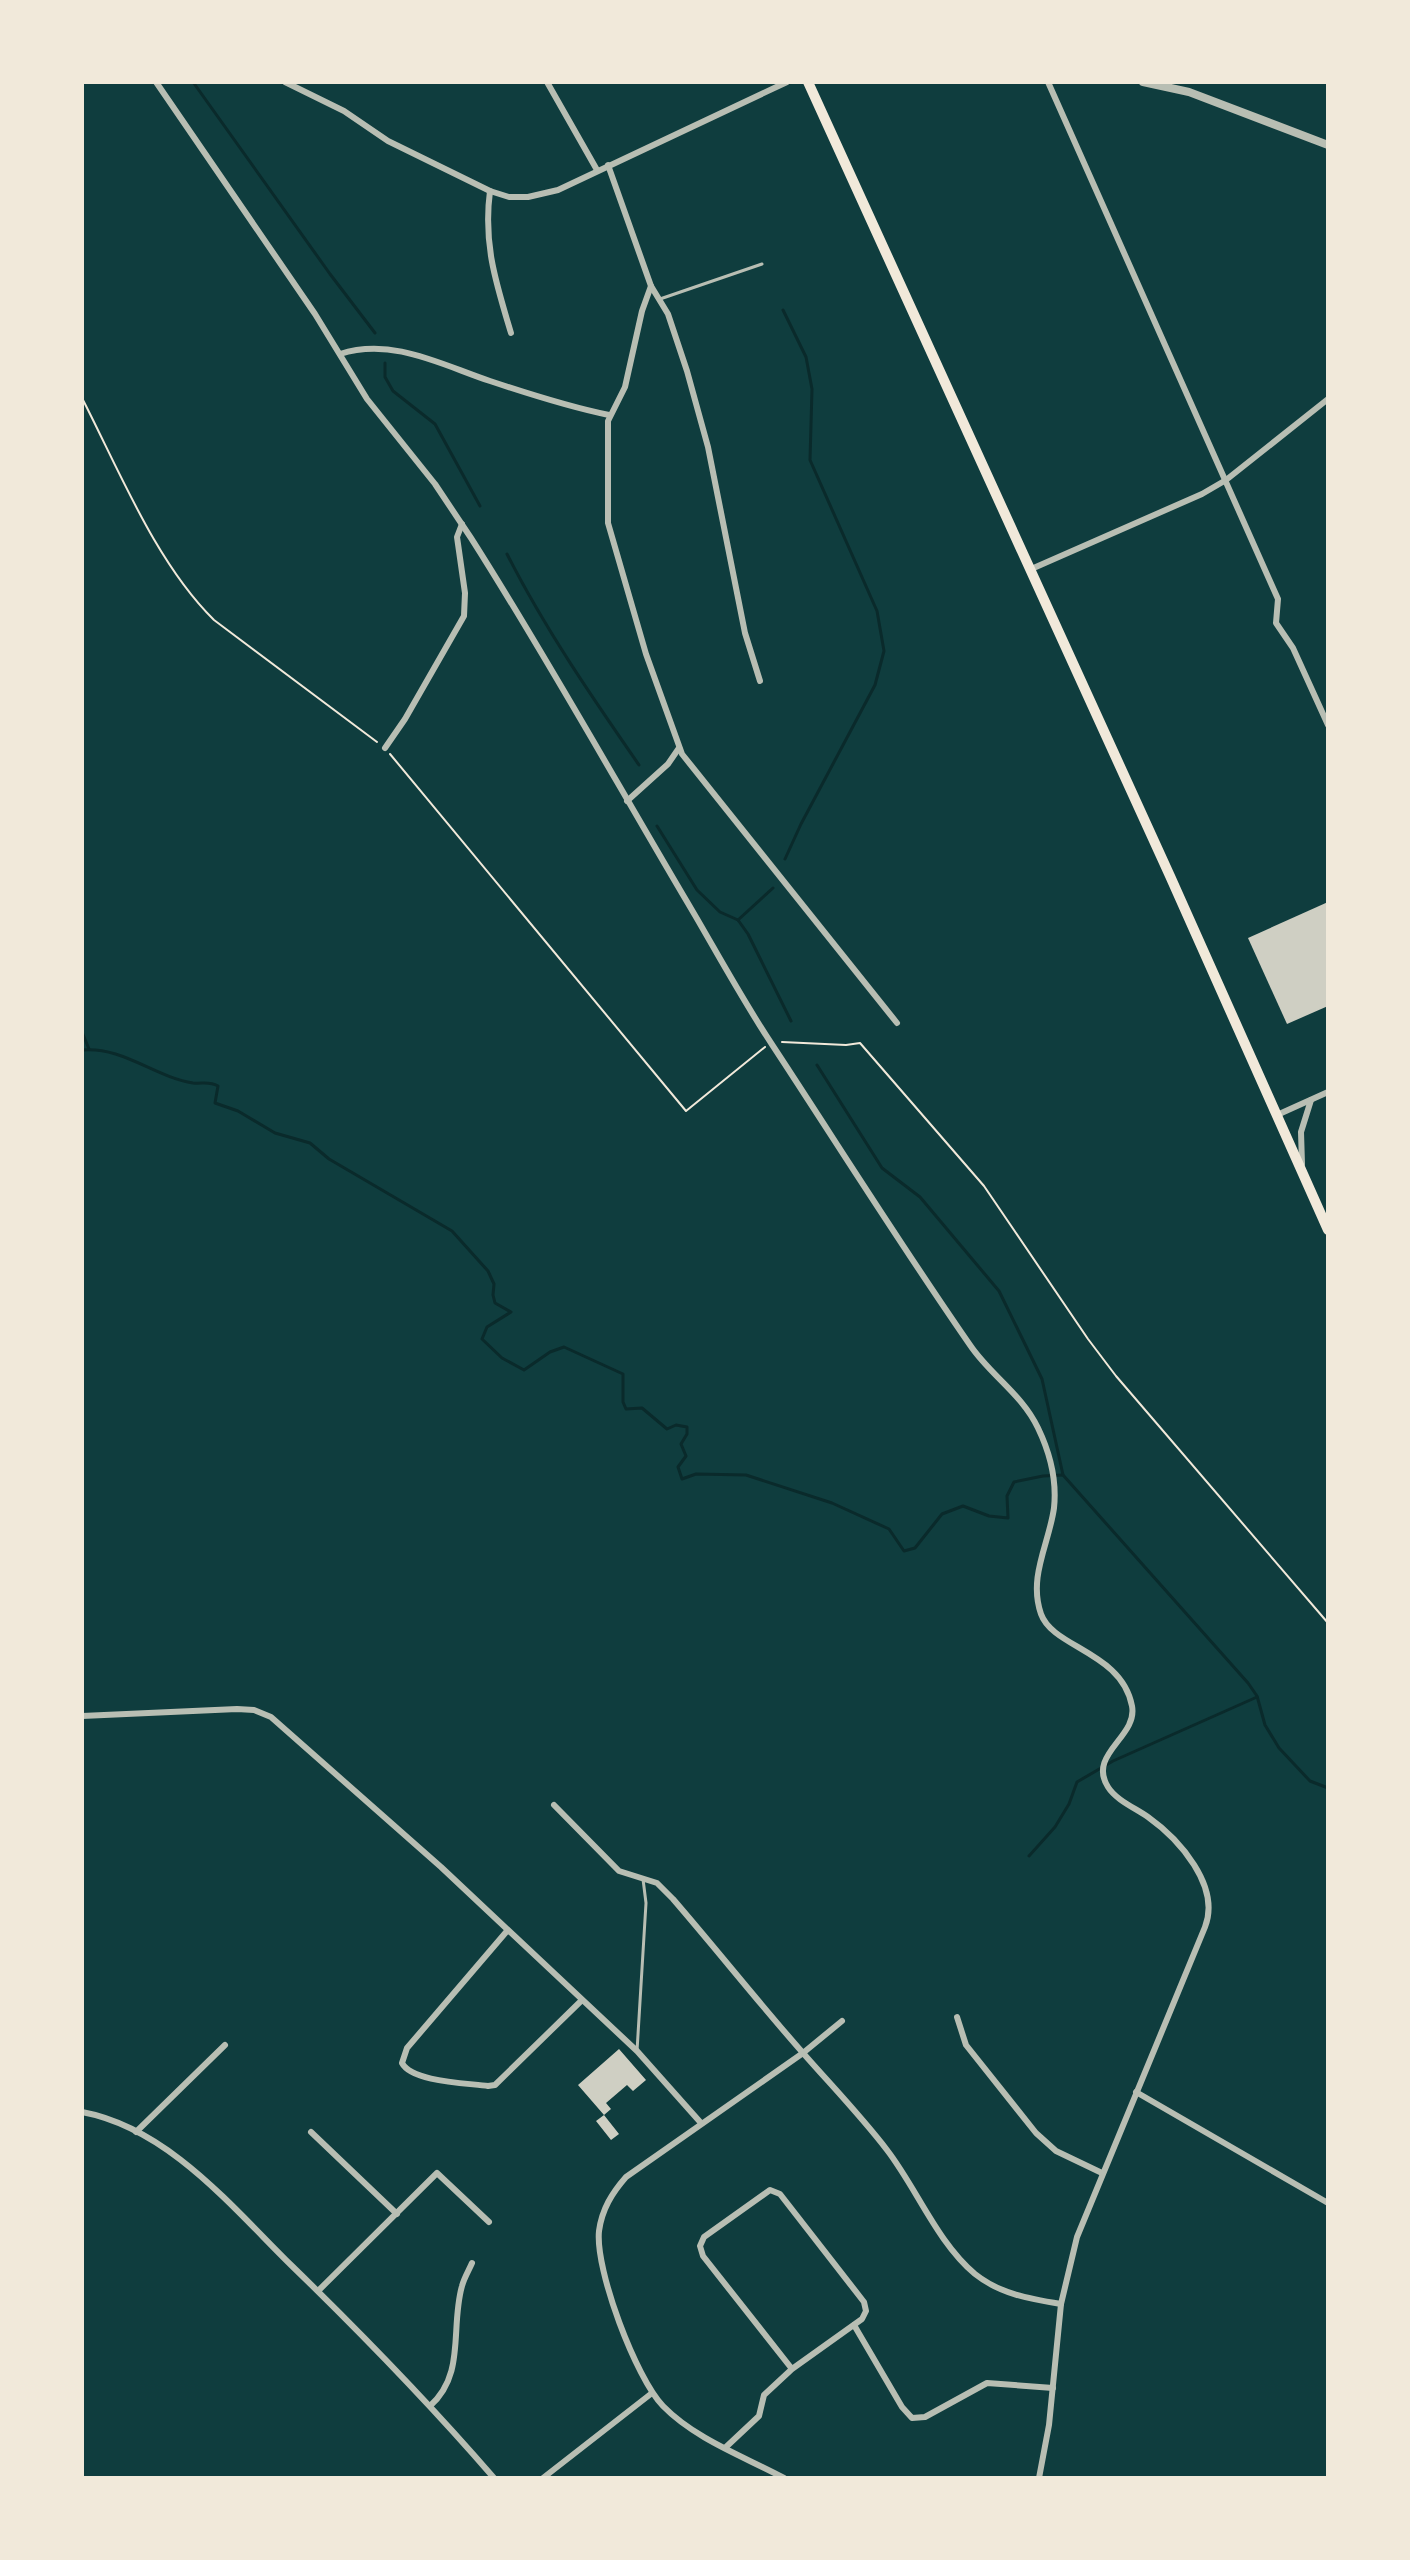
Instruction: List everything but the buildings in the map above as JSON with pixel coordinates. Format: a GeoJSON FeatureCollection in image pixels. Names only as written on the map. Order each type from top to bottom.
{"type":"FeatureCollection","features":[{"type":"Feature","properties":{"kind":"main road"},"geometry":{"type":"LineString","coordinates":[[808,82],[1328,1230]]}},
{"type":"Feature","properties":{"kind":"street"},"geometry":{"type":"LineString","coordinates":[[156,82],[340,354],[367,399],[435,484],[462,524],[771,1043],[972,1349],[1026,1407],[1040,1432],[1054,1483],[1053,1512],[1037,1581],[1041,1616],[1048,1626],[1106,1664],[1120,1680],[1130,1700],[1131,1720],[1104,1762],[1103,1774],[1108,1788],[1153,1820],[1181,1848],[1198,1874],[1209,1902],[1208,1918],[1077,2237],[1061,2304],[1047,2437],[1039,2478]]}},
{"type":"Feature","properties":{"kind":"street"},"geometry":{"type":"LineString","coordinates":[[285,82],[344,111],[388,141],[490,191],[509,197],[539,196],[787,82]]}},
{"type":"Feature","properties":{"kind":"street"},"geometry":{"type":"LineString","coordinates":[[547,82],[597,170]]}},
{"type":"Feature","properties":{"kind":"street"},"geometry":{"type":"LineString","coordinates":[[1048,82],[1278,599],[1276,623],[1293,648],[1328,725]]}},
{"type":"Feature","properties":{"kind":"street"},"geometry":{"type":"LineString","coordinates":[[1143,82],[1189,92],[1328,145]]}},
{"type":"Feature","properties":{"kind":"street"},"geometry":{"type":"LineString","coordinates":[[608,165],[651,286],[668,314],[687,371],[708,447],[745,633],[760,681]]}},
{"type":"Feature","properties":{"kind":"street"},"geometry":{"type":"LineString","coordinates":[[490,191],[487,242],[511,333]]}},
{"type":"Feature","properties":{"kind":"street"},"geometry":{"type":"LineString","coordinates":[[651,286],[642,311],[625,387],[609,415],[609,528],[633,615],[679,748],[897,1023]]}},
{"type":"Feature","properties":{"kind":"street"},"geometry":{"type":"LineString","coordinates":[[340,354],[364,349],[403,352],[609,415]]}},
{"type":"Feature","properties":{"kind":"street"},"geometry":{"type":"LineString","coordinates":[[1029,570],[1146,521],[1226,480],[1328,399]]}},
{"type":"Feature","properties":{"kind":"street"},"geometry":{"type":"LineString","coordinates":[[385,748],[464,616],[466,602],[457,537],[462,524]]}},
{"type":"Feature","properties":{"kind":"street"},"geometry":{"type":"LineString","coordinates":[[627,801],[668,764],[679,748]]}},
{"type":"Feature","properties":{"kind":"street"},"geometry":{"type":"LineString","coordinates":[[1277,1115],[1328,1092]]}},
{"type":"Feature","properties":{"kind":"street"},"geometry":{"type":"LineString","coordinates":[[1302,1171],[1300,1143],[1311,1100]]}},
{"type":"Feature","properties":{"kind":"street"},"geometry":{"type":"LineString","coordinates":[[82,1716],[237,1709],[254,1710],[271,1717],[441,1867],[637,2051],[701,2123]]}},
{"type":"Feature","properties":{"kind":"street"},"geometry":{"type":"LineString","coordinates":[[554,1805],[619,1871],[657,1883],[673,1899],[850,2104],[973,2272],[994,2287],[1061,2304]]}},
{"type":"Feature","properties":{"kind":"street"},"geometry":{"type":"LineString","coordinates":[[507,1931],[407,2048],[402,2063],[405,2068],[416,2075],[495,2085],[581,2001]]}},
{"type":"Feature","properties":{"kind":"street"},"geometry":{"type":"LineString","coordinates":[[957,2017],[966,2045],[1036,2133],[1056,2151],[1102,2173]]}},
{"type":"Feature","properties":{"kind":"street"},"geometry":{"type":"LineString","coordinates":[[784,2478],[683,2423],[652,2393],[632,2354],[608,2283],[599,2243],[601,2220],[610,2197],[626,2177],[803,2053],[842,2021]]}},
{"type":"Feature","properties":{"kind":"street"},"geometry":{"type":"LineString","coordinates":[[136,2132],[225,2045]]}},
{"type":"Feature","properties":{"kind":"street"},"geometry":{"type":"LineString","coordinates":[[1136,2092],[1328,2203]]}},
{"type":"Feature","properties":{"kind":"street"},"geometry":{"type":"LineString","coordinates":[[82,2112],[106,2118],[136,2132],[166,2150],[200,2177],[318,2291],[430,2406],[494,2478]]}},
{"type":"Feature","properties":{"kind":"street"},"geometry":{"type":"LineString","coordinates":[[311,2132],[397,2214]]}},
{"type":"Feature","properties":{"kind":"street"},"geometry":{"type":"LineString","coordinates":[[318,2291],[437,2173],[489,2222]]}},
{"type":"Feature","properties":{"kind":"street"},"geometry":{"type":"LineString","coordinates":[[725,2447],[759,2416],[764,2395],[792,2369],[865,2315],[864,2302],[775,2190],[765,2192],[704,2237],[700,2246],[703,2256],[792,2369]]}},
{"type":"Feature","properties":{"kind":"street"},"geometry":{"type":"LineString","coordinates":[[430,2406],[445,2391],[454,2369],[462,2288],[472,2263]]}},
{"type":"Feature","properties":{"kind":"street"},"geometry":{"type":"LineString","coordinates":[[854,2325],[902,2407],[912,2418],[925,2417],[980,2384],[1053,2388]]}},
{"type":"Feature","properties":{"kind":"street"},"geometry":{"type":"LineString","coordinates":[[543,2478],[652,2393]]}},
{"type":"Feature","properties":{"kind":"lane"},"geometry":{"type":"LineString","coordinates":[[660,299],[762,264]]}},
{"type":"Feature","properties":{"kind":"lane"},"geometry":{"type":"LineString","coordinates":[[637,2051],[646,1903],[643,1878]]}},
{"type":"Feature","properties":{"kind":"path"},"geometry":{"type":"LineString","coordinates":[[82,398],[149,528],[175,574],[195,601],[214,620],[385,748],[686,1111],[771,1043],[860,1043],[984,1186],[1116,1376],[1328,1623]]}},
{"type":"Feature","properties":{"kind":"waterway"},"geometry":{"type":"LineString","coordinates":[[193,82],[375,333]]}},
{"type":"Feature","properties":{"kind":"waterway"},"geometry":{"type":"LineString","coordinates":[[783,310],[806,357],[812,389],[810,460],[877,611],[884,651],[875,685],[785,859]]}},
{"type":"Feature","properties":{"kind":"waterway"},"geometry":{"type":"LineString","coordinates":[[385,363],[385,377],[393,391],[435,424],[480,506]]}},
{"type":"Feature","properties":{"kind":"waterway"},"geometry":{"type":"LineString","coordinates":[[507,554],[553,636],[639,765]]}},
{"type":"Feature","properties":{"kind":"waterway"},"geometry":{"type":"LineString","coordinates":[[657,826],[697,890],[720,912],[738,920],[748,934],[791,1021]]}},
{"type":"Feature","properties":{"kind":"waterway"},"geometry":{"type":"LineString","coordinates":[[738,920],[773,888]]}},
{"type":"Feature","properties":{"kind":"waterway"},"geometry":{"type":"LineString","coordinates":[[82,1032],[89,1049]]}},
{"type":"Feature","properties":{"kind":"waterway"},"geometry":{"type":"LineString","coordinates":[[82,1050],[111,1053],[179,1080],[218,1086],[215,1103],[238,1111],[275,1133],[310,1143],[329,1159],[452,1231],[488,1271],[494,1284],[495,1303],[511,1312],[487,1327],[482,1339],[502,1358],[524,1370],[550,1352],[564,1347],[623,1374],[626,1409],[642,1408],[667,1429],[676,1425],[687,1427],[681,1444],[686,1456],[678,1467],[682,1479],[696,1474],[746,1475],[832,1503],[889,1529],[904,1551],[915,1548],[942,1514],[963,1506],[989,1516],[1008,1518],[1007,1496],[1014,1482],[1063,1475]]}},
{"type":"Feature","properties":{"kind":"waterway"},"geometry":{"type":"LineString","coordinates":[[817,1065],[882,1168],[920,1197],[999,1291],[1042,1379],[1063,1475],[1248,1683],[1257,1696],[1265,1725],[1279,1748],[1310,1781],[1328,1788]]}},
{"type":"Feature","properties":{"kind":"waterway"},"geometry":{"type":"LineString","coordinates":[[1029,1856],[1055,1827],[1069,1804],[1077,1782],[1113,1761],[1257,1697]]}}]}
